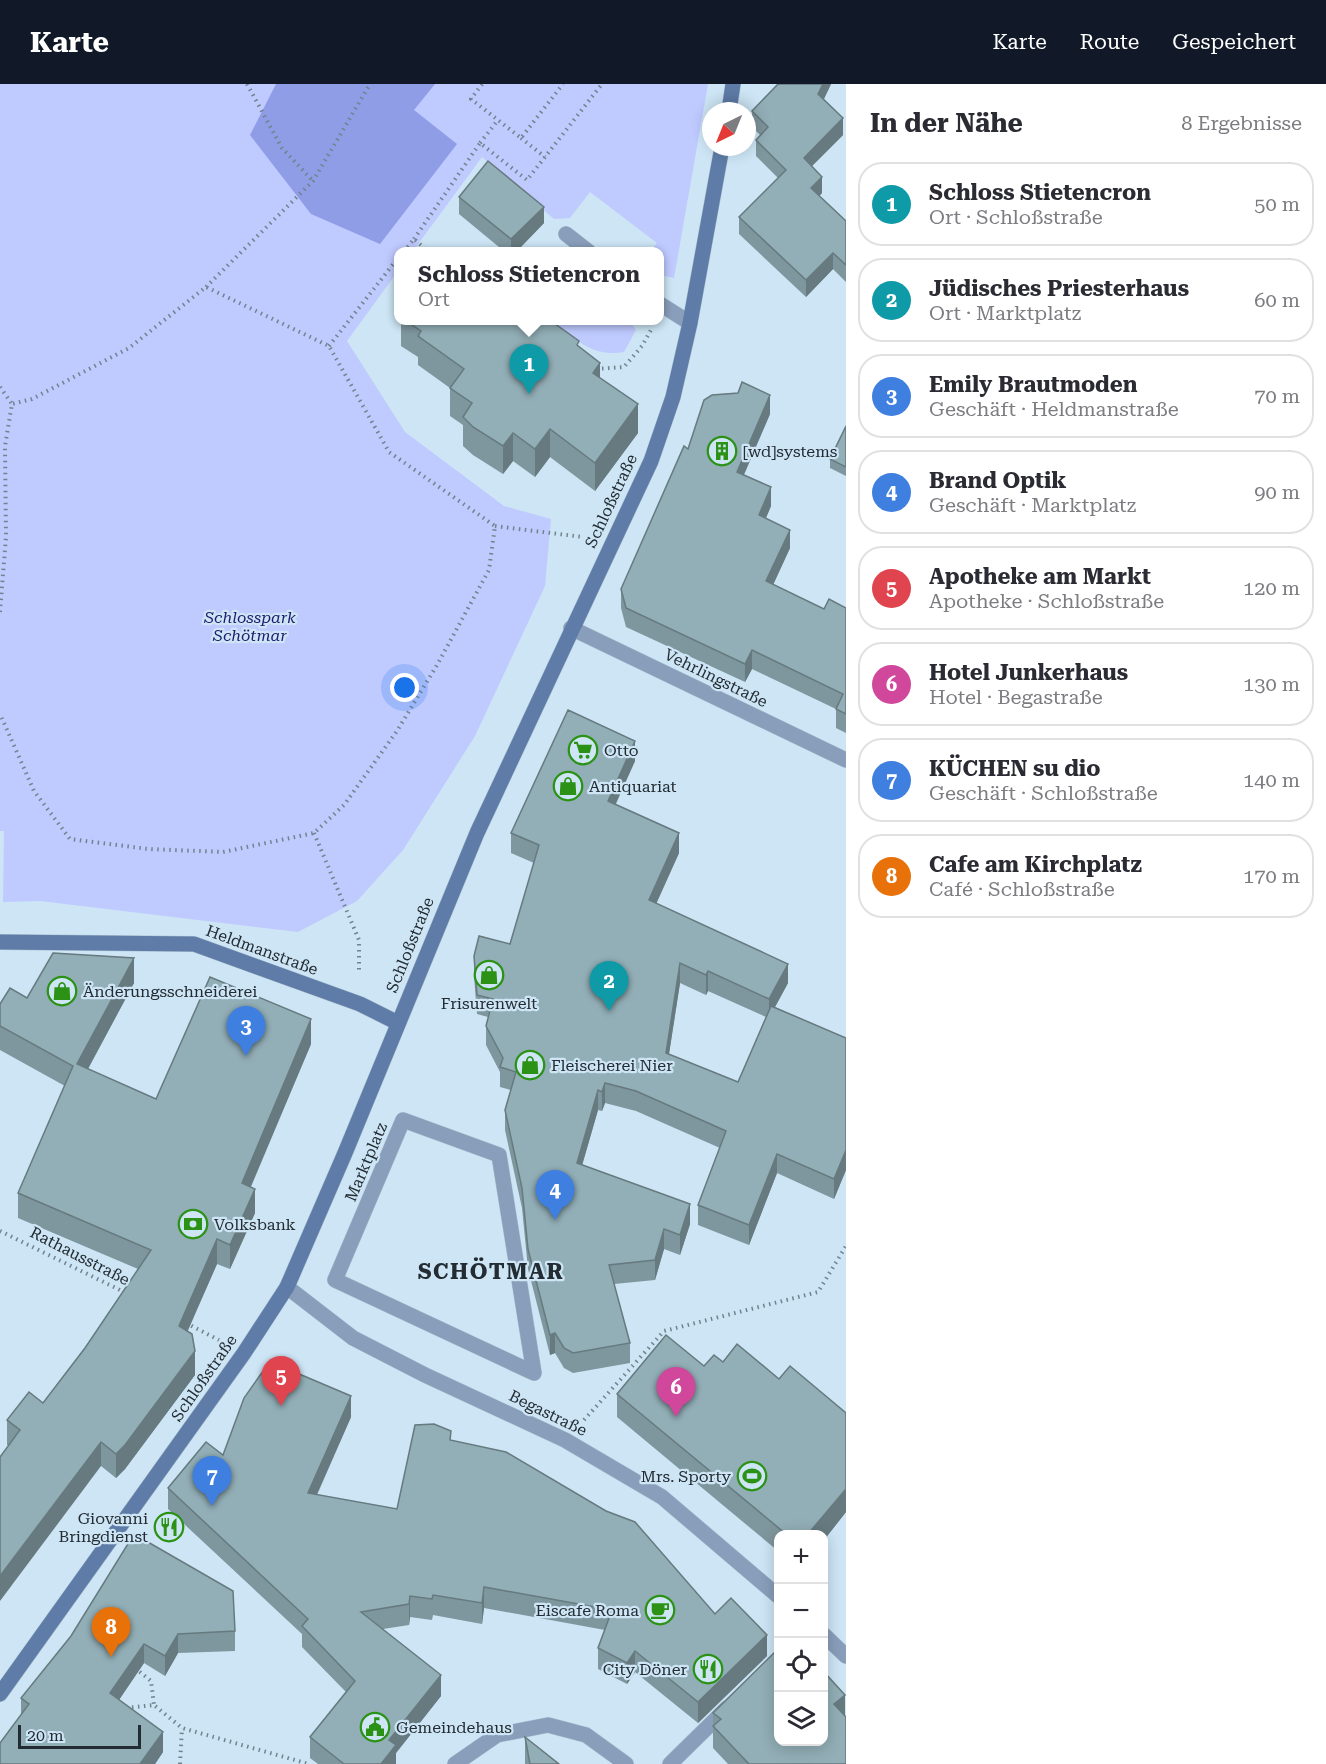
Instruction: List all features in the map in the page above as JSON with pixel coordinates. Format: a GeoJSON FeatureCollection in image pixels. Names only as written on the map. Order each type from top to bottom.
{"type":"FeatureCollection","features":[{"type":"Feature","properties":{"kind":"street"},"geometry":{"type":"LineString","coordinates":[[731,102],[734,84]]}},
{"type":"Feature","properties":{"kind":"street","name":"Schloßstraße"},"geometry":{"type":"LineString","coordinates":[[0,1694],[244,1353],[287,1287],[477,832],[651,461],[666,419],[690,323],[720,156]]}},
{"type":"Feature","properties":{"kind":"street"},"geometry":{"type":"LineString","coordinates":[[566,234],[583,247]]}},
{"type":"Feature","properties":{"kind":"street"},"geometry":{"type":"LineString","coordinates":[[664,306],[690,323]]}},
{"type":"Feature","properties":{"kind":"street","name":"Vehrlingstraße"},"geometry":{"type":"LineString","coordinates":[[571,628],[846,760]]}},
{"type":"Feature","properties":{"kind":"street","name":"Heldmanstraße"},"geometry":{"type":"LineString","coordinates":[[0,942],[194,944],[360,1004],[398,1023]]}},
{"type":"Feature","properties":{"kind":"street","name":"Marktplatz"},"geometry":{"type":"LineString","coordinates":[[403,1120],[499,1155],[534,1373],[335,1280],[403,1120]]}},
{"type":"Feature","properties":{"kind":"street","name":"Begastraße"},"geometry":{"type":"LineString","coordinates":[[287,1287],[353,1338],[425,1375],[565,1440],[662,1497],[774,1593]]}},
{"type":"Feature","properties":{"kind":"street"},"geometry":{"type":"LineString","coordinates":[[827,1638],[846,1656]]}},
{"type":"Feature","properties":{"kind":"street"},"geometry":{"type":"LineString","coordinates":[[670,1764],[737,1699]]}},
{"type":"Feature","properties":{"kind":"street"},"geometry":{"type":"LineString","coordinates":[[455,1764],[497,1735],[548,1725],[586,1735],[626,1764]]}},
{"type":"Feature","properties":{"kind":"path"},"geometry":{"type":"LineString","coordinates":[[247,84],[282,148],[313,181]]}},
{"type":"Feature","properties":{"kind":"path"},"geometry":{"type":"LineString","coordinates":[[12,404],[32,399],[129,348],[206,287],[313,181],[370,84]]}},
{"type":"Feature","properties":{"kind":"path"},"geometry":{"type":"LineString","coordinates":[[482,84],[471,99],[545,157]]}},
{"type":"Feature","properties":{"kind":"path"},"geometry":{"type":"LineString","coordinates":[[521,138],[562,84]]}},
{"type":"Feature","properties":{"kind":"path"},"geometry":{"type":"LineString","coordinates":[[480,143],[527,180],[602,84]]}},
{"type":"Feature","properties":{"kind":"path"},"geometry":{"type":"LineString","coordinates":[[408,247],[480,143],[499,120]]}},
{"type":"Feature","properties":{"kind":"path"},"geometry":{"type":"LineString","coordinates":[[414,239],[423,247]]}},
{"type":"Feature","properties":{"kind":"path"},"geometry":{"type":"LineString","coordinates":[[329,346],[394,264]]}},
{"type":"Feature","properties":{"kind":"path"},"geometry":{"type":"LineString","coordinates":[[206,287],[329,346],[389,452],[495,526],[613,541]]}},
{"type":"Feature","properties":{"kind":"path"},"geometry":{"type":"LineString","coordinates":[[586,364],[594,369],[624,367],[642,346],[654,325]]}},
{"type":"Feature","properties":{"kind":"path"},"geometry":{"type":"LineString","coordinates":[[0,387],[12,404],[5,446],[6,537],[0,612]]}},
{"type":"Feature","properties":{"kind":"path"},"geometry":{"type":"LineString","coordinates":[[0,714],[34,791],[70,839],[148,849],[223,852],[314,833],[344,805],[397,731],[437,665],[489,570],[495,526]]}},
{"type":"Feature","properties":{"kind":"path"},"geometry":{"type":"LineString","coordinates":[[314,833],[359,940]]}},
{"type":"Feature","properties":{"kind":"path","name":"Rathausstraße"},"geometry":{"type":"LineString","coordinates":[[0,1231],[128,1294]]}},
{"type":"Feature","properties":{"kind":"path"},"geometry":{"type":"LineString","coordinates":[[565,1440],[664,1331],[818,1292],[846,1246]]}},
{"type":"Feature","properties":{"kind":"path"},"geometry":{"type":"LineString","coordinates":[[180,1321],[244,1353]]}},
{"type":"Feature","properties":{"kind":"path"},"geometry":{"type":"LineString","coordinates":[[134,1667],[151,1681],[154,1705],[182,1728],[309,1764]]}},
{"type":"Feature","properties":{"kind":"path"},"geometry":{"type":"LineString","coordinates":[[123,1708],[154,1705]]}},
{"type":"Feature","properties":{"kind":"path"},"geometry":{"type":"LineString","coordinates":[[180,1764],[182,1728]]}},
{"type":"Feature","properties":{"kind":"green space","name":"Schlosspark Schötmar"},"geometry":{"type":"Polygon","coordinates":[[[0,84],[708,84],[705,102],[702,102],[702,118],[674,278],[664,276],[664,247],[654,247],[657,243],[590,192],[570,218],[554,219],[482,157],[416,247],[394,247],[394,276],[347,341],[405,432],[504,506],[551,519],[545,586],[475,736],[403,850],[357,901],[298,932],[40,901],[3,902],[4,831],[0,831],[0,84]]]}},
{"type":"Feature","properties":{"kind":"green space"},"geometry":{"type":"Polygon","coordinates":[[[557,325],[633,325],[636,330],[624,352],[602,352],[585,346],[557,325]]]}},
{"type":"Feature","properties":{"kind":"shaded area"},"geometry":{"type":"Polygon","coordinates":[[[276,84],[435,84],[414,110],[457,144],[380,244],[311,214],[250,135],[276,84]]]}},
{"type":"Feature","properties":{"kind":"building"},"geometry":{"type":"Polygon","coordinates":[[[778,84],[823,84],[818,94],[843,118],[804,158],[822,177],[811,188],[846,221],[846,265],[833,253],[806,280],[739,217],[786,170],[756,140],[768,127],[756,115],[756,107],[778,84]]]}},
{"type":"Feature","properties":{"kind":"building"},"geometry":{"type":"Polygon","coordinates":[[[488,161],[544,207],[511,239],[459,197],[488,161]]]}},
{"type":"Feature","properties":{"kind":"building"},"geometry":{"type":"Polygon","coordinates":[[[412,325],[557,325],[579,341],[577,345],[600,363],[593,373],[638,404],[595,463],[550,429],[535,449],[513,433],[503,446],[473,427],[463,417],[472,403],[450,388],[464,369],[418,336],[421,331],[412,325]]]}},
{"type":"Feature","properties":{"kind":"building"},"geometry":{"type":"Polygon","coordinates":[[[742,382],[770,395],[737,472],[771,487],[759,515],[790,530],[766,581],[824,609],[829,599],[846,608],[846,714],[836,709],[843,694],[752,650],[745,664],[626,608],[621,589],[684,446],[688,449],[704,400],[712,395],[738,393],[742,382]]]}},
{"type":"Feature","properties":{"kind":"building"},"geometry":{"type":"Polygon","coordinates":[[[846,426],[846,467],[830,459],[846,426]]]}},
{"type":"Feature","properties":{"kind":"building"},"geometry":{"type":"Polygon","coordinates":[[[568,710],[635,741],[608,801],[679,833],[649,900],[788,964],[769,999],[708,971],[706,975],[680,963],[666,1053],[738,1082],[771,1006],[846,1038],[846,1150],[834,1179],[777,1154],[749,1225],[698,1205],[726,1131],[636,1091],[605,1083],[602,1092],[598,1090],[577,1163],[690,1204],[680,1235],[664,1229],[655,1260],[609,1265],[630,1343],[573,1353],[564,1348],[555,1333],[550,1335],[528,1249],[522,1188],[505,1110],[516,1072],[500,1067],[503,1058],[486,1026],[493,999],[477,995],[474,956],[479,936],[510,944],[539,845],[511,833],[568,710]]]}},
{"type":"Feature","properties":{"kind":"building"},"geometry":{"type":"Polygon","coordinates":[[[53,953],[134,958],[77,1064],[156,1099],[210,977],[311,1019],[242,1183],[255,1189],[230,1245],[217,1239],[179,1326],[192,1334],[195,1351],[116,1454],[101,1442],[0,1576],[0,1457],[20,1430],[7,1420],[29,1392],[43,1403],[85,1348],[151,1250],[18,1193],[73,1066],[0,1026],[0,1004],[10,988],[27,998],[53,953]]]}},
{"type":"Feature","properties":{"kind":"building"},"geometry":{"type":"Polygon","coordinates":[[[666,1335],[704,1366],[714,1355],[723,1362],[737,1344],[779,1379],[790,1366],[846,1413],[846,1489],[811,1530],[781,1530],[617,1394],[666,1335]]]}},
{"type":"Feature","properties":{"kind":"building"},"geometry":{"type":"Polygon","coordinates":[[[278,1365],[351,1396],[308,1493],[397,1509],[415,1425],[434,1424],[451,1431],[450,1440],[506,1452],[606,1511],[635,1522],[715,1614],[731,1598],[767,1635],[698,1702],[635,1651],[627,1663],[598,1648],[612,1610],[484,1587],[482,1603],[433,1595],[432,1599],[410,1596],[409,1604],[361,1612],[441,1675],[389,1740],[396,1745],[381,1764],[344,1764],[310,1737],[355,1681],[302,1626],[308,1619],[168,1488],[206,1442],[223,1455],[244,1398],[263,1371],[278,1365]]]}},
{"type":"Feature","properties":{"kind":"building"},"geometry":{"type":"Polygon","coordinates":[[[134,1534],[233,1591],[235,1631],[178,1634],[165,1656],[144,1644],[110,1693],[163,1732],[140,1764],[0,1764],[0,1743],[29,1704],[21,1698],[71,1636],[134,1534]]]}},
{"type":"Feature","properties":{"kind":"building"},"geometry":{"type":"Polygon","coordinates":[[[774,1653],[774,1746],[828,1746],[828,1676],[845,1695],[834,1704],[846,1717],[846,1764],[749,1764],[713,1726],[721,1719],[713,1713],[774,1653]]]}},
{"type":"Feature","properties":{"kind":"building"},"geometry":{"type":"Polygon","coordinates":[[[525,1737],[559,1764],[530,1764],[525,1737]]]}},
{"type":"Feature","properties":{"kind":"place","name":"Schloss Stietencron"},"geometry":{"type":"Point","coordinates":[529,394]}},
{"type":"Feature","properties":{"kind":"place","name":"[wd]systems"},"geometry":{"type":"Point","coordinates":[722,451]}},
{"type":"Feature","properties":{"kind":"place","name":"Otto"},"geometry":{"type":"Point","coordinates":[583,750]}},
{"type":"Feature","properties":{"kind":"place","name":"Antiquariat"},"geometry":{"type":"Point","coordinates":[568,786]}},
{"type":"Feature","properties":{"kind":"place","name":"Frisurenwelt"},"geometry":{"type":"Point","coordinates":[489,975]}},
{"type":"Feature","properties":{"kind":"place","name":"Änderungsschneiderei"},"geometry":{"type":"Point","coordinates":[62,991]}},
{"type":"Feature","properties":{"kind":"place","name":"Jüdisches Priesterhaus"},"geometry":{"type":"Point","coordinates":[609,1011]}},
{"type":"Feature","properties":{"kind":"place","name":"Emily Brautmoden"},"geometry":{"type":"Point","coordinates":[246,1056]}},
{"type":"Feature","properties":{"kind":"place","name":"Fleischerei Nier"},"geometry":{"type":"Point","coordinates":[530,1065]}},
{"type":"Feature","properties":{"kind":"place","name":"Brand Optik"},"geometry":{"type":"Point","coordinates":[555,1220]}},
{"type":"Feature","properties":{"kind":"place","name":"Volksbank"},"geometry":{"type":"Point","coordinates":[193,1224]}},
{"type":"Feature","properties":{"kind":"place","name":"Apotheke am Markt"},"geometry":{"type":"Point","coordinates":[281,1406]}},
{"type":"Feature","properties":{"kind":"place","name":"Hotel Junkerhaus"},"geometry":{"type":"Point","coordinates":[676,1417]}},
{"type":"Feature","properties":{"kind":"place","name":"Mrs. Sporty"},"geometry":{"type":"Point","coordinates":[752,1476]}},
{"type":"Feature","properties":{"kind":"place","name":"KÜCHEN su dio"},"geometry":{"type":"Point","coordinates":[212,1506]}},
{"type":"Feature","properties":{"kind":"place","name":"Giovanni Bringdienst"},"geometry":{"type":"Point","coordinates":[169,1527]}},
{"type":"Feature","properties":{"kind":"place","name":"Eiscafe Roma"},"geometry":{"type":"Point","coordinates":[660,1610]}},
{"type":"Feature","properties":{"kind":"place","name":"Cafe am Kirchplatz"},"geometry":{"type":"Point","coordinates":[111,1657]}},
{"type":"Feature","properties":{"kind":"place","name":"City Döner"},"geometry":{"type":"Point","coordinates":[708,1669]}},
{"type":"Feature","properties":{"kind":"place","name":"Gemeindehaus"},"geometry":{"type":"Point","coordinates":[375,1727]}},
{"type":"Feature","properties":{"kind":"district","name":"SCHÖTMAR"},"geometry":{"type":"Point","coordinates":[491,1271]}}]}
